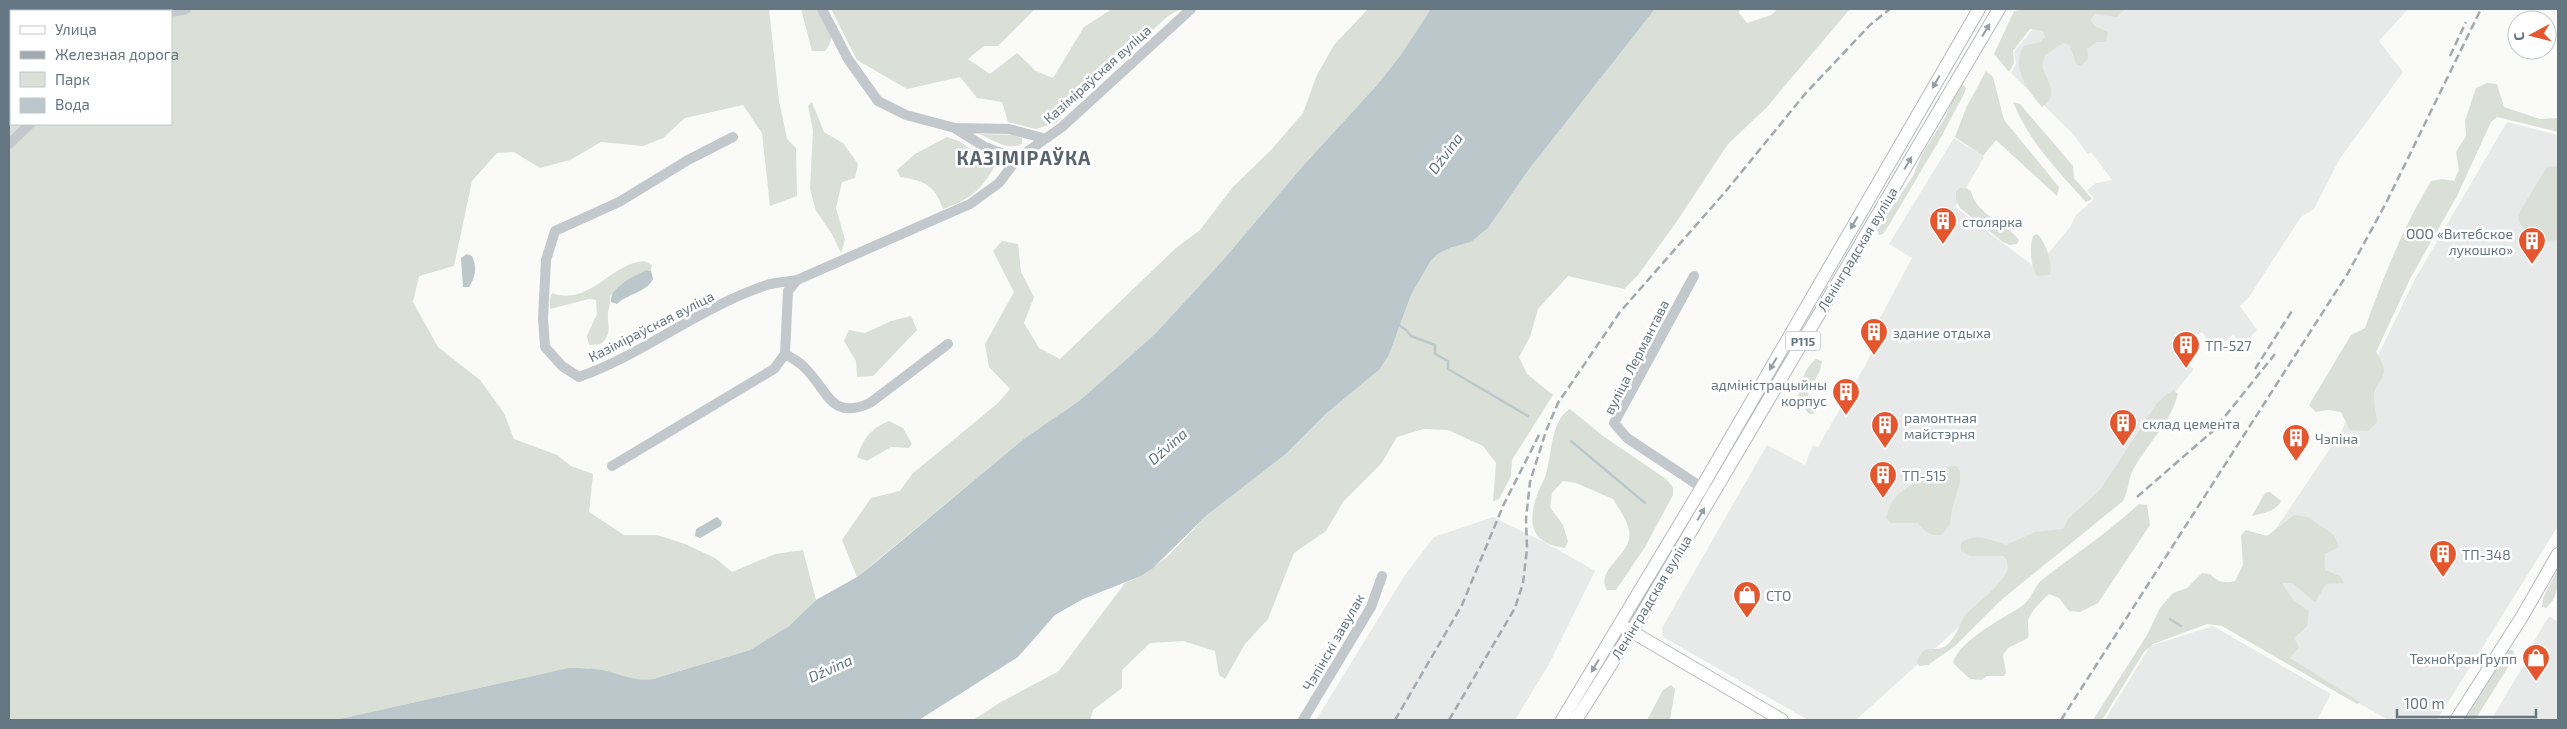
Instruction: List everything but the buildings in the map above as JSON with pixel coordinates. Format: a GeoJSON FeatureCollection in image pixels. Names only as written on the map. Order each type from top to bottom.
{"type":"FeatureCollection","features":[{"type":"Feature","properties":{"kind":"main road","name":"Ленінградская вуліца"},"geometry":{"type":"LineString","coordinates":[[1576,720],[1632,631],[1797,323],[1979,9]]}},
{"type":"Feature","properties":{"kind":"main road","name":"Ленінградская вуліца"},"geometry":{"type":"LineString","coordinates":[[1562,720],[1620,624],[1809,330],[1999,9]]}},
{"type":"Feature","properties":{"kind":"main road"},"geometry":{"type":"LineString","coordinates":[[2456,720],[2523,615],[2558,554]]}},
{"type":"Feature","properties":{"kind":"main road"},"geometry":{"type":"LineString","coordinates":[[1620,624],[1782,720]]}},
{"type":"Feature","properties":{"kind":"street"},"geometry":{"type":"LineString","coordinates":[[172,12],[186,9]]}},
{"type":"Feature","properties":{"kind":"street","name":"Казіміраўская вуліца"},"geometry":{"type":"LineString","coordinates":[[822,9],[848,59],[878,101],[906,115],[955,128],[1010,129],[1043,138]]}},
{"type":"Feature","properties":{"kind":"street","name":"Казіміраўская вуліца"},"geometry":{"type":"LineString","coordinates":[[733,137],[688,160],[619,202],[555,231],[546,260],[543,318],[545,347],[562,366],[579,377],[598,370],[692,318],[768,284],[797,280],[970,204],[998,183],[1017,158],[1043,138],[1062,127],[1191,9]]}},
{"type":"Feature","properties":{"kind":"street"},"geometry":{"type":"LineString","coordinates":[[1960,40],[1974,51]]}},
{"type":"Feature","properties":{"kind":"street"},"geometry":{"type":"LineString","coordinates":[[9,144],[29,125]]}},
{"type":"Feature","properties":{"kind":"street"},"geometry":{"type":"LineString","coordinates":[[955,128],[985,147],[1017,158]]}},
{"type":"Feature","properties":{"kind":"street","name":"вуліца Лермантава"},"geometry":{"type":"LineString","coordinates":[[1694,276],[1614,423],[1626,438],[1707,491]]}},
{"type":"Feature","properties":{"kind":"street"},"geometry":{"type":"LineString","coordinates":[[612,466],[774,369],[786,354],[788,291],[797,280]]}},
{"type":"Feature","properties":{"kind":"street"},"geometry":{"type":"LineString","coordinates":[[1797,323],[1809,330]]}},
{"type":"Feature","properties":{"kind":"street"},"geometry":{"type":"LineString","coordinates":[[786,354],[805,367],[832,401],[842,408],[855,409],[870,403],[948,344]]}},
{"type":"Feature","properties":{"kind":"street","name":"Чэпінскі завулак"},"geometry":{"type":"LineString","coordinates":[[1303,720],[1371,607],[1382,576]]}},
{"type":"Feature","properties":{"kind":"shaded area"},"geometry":{"type":"Polygon","coordinates":[[[2049,9],[2408,9],[2379,41],[2403,72],[2339,160],[2314,209],[2301,217],[2249,297],[2240,306],[2257,330],[2243,344],[2233,335],[2215,350],[2202,332],[2192,340],[2182,361],[2194,369],[2167,402],[2099,500],[1856,720],[1808,720],[1663,637],[1662,628],[1767,445],[1805,465],[1813,445],[1818,447],[1829,430],[1865,366],[1872,351],[1865,346],[1912,258],[1889,244],[1954,138],[1984,157],[1955,207],[2032,265],[2039,254],[2047,255],[2071,226],[2075,216],[2094,199],[2087,190],[2096,183],[2112,180],[2091,152],[2088,154],[2073,134],[2011,73],[2016,63],[2014,52],[2049,9]]]}},
{"type":"Feature","properties":{"kind":"shaded area"},"geometry":{"type":"Polygon","coordinates":[[[2507,122],[2558,135],[2558,526],[2437,720],[2388,720],[2214,620],[2340,434],[2415,279],[2507,122]]]}},
{"type":"Feature","properties":{"kind":"shaded area"},"geometry":{"type":"Polygon","coordinates":[[[1493,517],[1550,545],[1595,571],[1549,664],[1515,720],[1316,720],[1405,575],[1434,537],[1493,517]]]}},
{"type":"Feature","properties":{"kind":"shaded area","name":"ТехноКранГрупп"},"geometry":{"type":"Polygon","coordinates":[[[2549,616],[2558,622],[2558,720],[2491,720],[2525,663],[2523,660],[2549,616]]]}},
{"type":"Feature","properties":{"kind":"shaded area"},"geometry":{"type":"Polygon","coordinates":[[[2213,626],[2331,694],[2317,720],[2105,720],[2150,646],[2213,626]]]}},
{"type":"Feature","properties":{"kind":"green space"},"geometry":{"type":"Polygon","coordinates":[[[9,9],[769,9],[779,101],[787,139],[796,148],[797,196],[770,206],[762,133],[743,105],[685,118],[663,138],[643,146],[601,142],[570,160],[540,168],[514,152],[497,153],[472,181],[454,266],[419,276],[413,302],[438,347],[480,380],[504,413],[514,439],[557,455],[571,466],[593,474],[589,512],[624,535],[657,535],[685,544],[715,558],[732,572],[775,554],[803,550],[816,600],[789,626],[750,650],[653,679],[639,681],[587,668],[542,674],[335,720],[9,720],[9,9]]]}},
{"type":"Feature","properties":{"kind":"green space"},"geometry":{"type":"Polygon","coordinates":[[[801,9],[818,9],[825,20],[830,30],[831,40],[825,51],[812,51],[801,9]]]}},
{"type":"Feature","properties":{"kind":"green space"},"geometry":{"type":"Polygon","coordinates":[[[831,9],[1035,9],[998,46],[984,46],[968,59],[990,74],[1017,53],[1036,71],[1053,78],[1084,27],[1112,9],[1180,9],[1167,17],[1078,98],[1056,123],[1036,129],[1008,122],[1002,102],[977,98],[960,77],[907,89],[857,60],[831,9]]]}},
{"type":"Feature","properties":{"kind":"green space"},"geometry":{"type":"Polygon","coordinates":[[[1368,9],[1431,9],[1400,56],[1377,85],[1301,168],[1224,259],[1155,334],[1079,401],[1025,438],[857,577],[842,540],[871,498],[900,491],[912,474],[998,403],[1010,389],[989,367],[985,344],[1014,292],[993,251],[1002,241],[1018,244],[1021,272],[1034,297],[1024,323],[1039,348],[1060,359],[1176,248],[1200,230],[1232,188],[1272,149],[1303,113],[1317,75],[1334,45],[1368,9]]]}},
{"type":"Feature","properties":{"kind":"green space"},"geometry":{"type":"Polygon","coordinates":[[[1655,9],[1740,9],[1739,13],[1747,23],[1771,15],[1778,9],[1850,9],[1766,108],[1728,144],[1675,224],[1638,275],[1624,289],[1568,276],[1538,309],[1530,337],[1519,357],[1527,374],[1553,395],[1512,460],[1511,476],[1499,499],[1493,501],[1496,463],[1483,446],[1448,430],[1423,429],[1397,437],[1381,464],[1343,502],[1326,531],[1294,553],[1268,619],[1245,644],[1225,679],[1219,675],[1215,651],[1183,641],[1150,643],[1122,670],[1122,688],[1093,710],[1090,720],[973,720],[1001,702],[1059,671],[1125,583],[1141,576],[1167,557],[1207,515],[1286,454],[1328,412],[1379,370],[1389,355],[1411,295],[1430,262],[1438,254],[1450,248],[1471,242],[1488,228],[1530,168],[1655,9]]]}},
{"type":"Feature","properties":{"kind":"green space"},"geometry":{"type":"Polygon","coordinates":[[[2027,9],[2125,9],[2117,17],[2095,14],[2090,20],[2095,26],[2108,32],[2106,42],[2097,42],[2087,49],[2088,58],[2082,66],[2076,64],[2070,45],[2063,43],[2045,55],[2042,66],[2051,88],[2051,93],[2050,98],[2042,107],[2026,86],[2019,62],[2024,46],[2040,42],[2045,37],[2043,31],[2030,29],[2013,51],[2014,63],[2009,72],[1994,54],[2014,11],[2027,9]]]}},
{"type":"Feature","properties":{"kind":"green space"},"geometry":{"type":"Polygon","coordinates":[[[1986,71],[1993,77],[2004,120],[2059,187],[2057,196],[1996,140],[1983,156],[1955,137],[1966,108],[1986,71]]]}},
{"type":"Feature","properties":{"kind":"green space"},"geometry":{"type":"Polygon","coordinates":[[[2487,83],[2497,84],[2504,107],[2540,119],[2558,118],[2558,132],[2497,117],[2491,122],[2457,196],[2411,277],[2376,352],[2384,368],[2384,373],[2375,391],[2374,401],[2377,422],[2368,431],[2350,430],[2341,412],[2328,410],[2316,412],[2309,405],[2351,335],[2365,328],[2394,253],[2431,181],[2442,179],[2454,181],[2459,170],[2456,152],[2466,136],[2465,121],[2476,88],[2487,83]]]}},
{"type":"Feature","properties":{"kind":"green space"},"geometry":{"type":"Polygon","coordinates":[[[1963,85],[1966,88],[1964,94],[1940,139],[1889,225],[1883,234],[1879,235],[1877,230],[1913,176],[1922,154],[1945,118],[1958,87],[1963,85]]]}},
{"type":"Feature","properties":{"kind":"green space"},"geometry":{"type":"Polygon","coordinates":[[[812,102],[824,132],[843,143],[858,164],[855,178],[842,182],[836,208],[845,240],[841,253],[832,234],[816,211],[810,189],[813,130],[808,106],[812,102]]]}},
{"type":"Feature","properties":{"kind":"green space"},"geometry":{"type":"Polygon","coordinates":[[[2013,102],[2020,104],[2073,166],[2074,178],[2092,199],[2086,202],[2045,155],[2020,117],[2013,102]]]}},
{"type":"Feature","properties":{"kind":"green space"},"geometry":{"type":"Polygon","coordinates":[[[979,134],[1014,135],[1022,138],[1022,144],[1017,146],[1006,145],[979,134]]]}},
{"type":"Feature","properties":{"kind":"green space"},"geometry":{"type":"Polygon","coordinates":[[[947,137],[959,141],[995,166],[980,188],[968,198],[943,209],[932,189],[922,182],[900,177],[897,170],[915,154],[947,137]]]}},
{"type":"Feature","properties":{"kind":"green space"},"geometry":{"type":"Polygon","coordinates":[[[2551,166],[2558,167],[2558,239],[2553,241],[2539,238],[2527,231],[2519,221],[2518,215],[2546,168],[2551,166]]]}},
{"type":"Feature","properties":{"kind":"green space"},"geometry":{"type":"Polygon","coordinates":[[[1960,188],[1966,188],[1971,191],[1979,206],[2019,240],[2017,244],[2010,245],[2003,242],[1960,208],[1956,200],[1956,192],[1960,188]]]}},
{"type":"Feature","properties":{"kind":"green space"},"geometry":{"type":"Polygon","coordinates":[[[2037,234],[2048,253],[2050,275],[2037,276],[2033,267],[2031,246],[2033,236],[2037,234]]]}},
{"type":"Feature","properties":{"kind":"green space"},"geometry":{"type":"Polygon","coordinates":[[[644,261],[652,265],[651,271],[647,270],[610,296],[609,329],[605,340],[601,344],[589,345],[587,336],[597,314],[596,300],[589,299],[550,309],[552,293],[565,296],[589,290],[621,269],[644,261]]]}},
{"type":"Feature","properties":{"kind":"green space"},"geometry":{"type":"Polygon","coordinates":[[[911,316],[917,330],[873,376],[857,377],[856,361],[844,341],[849,330],[865,333],[891,321],[911,316]]]}},
{"type":"Feature","properties":{"kind":"green space"},"geometry":{"type":"Polygon","coordinates":[[[1816,359],[1822,361],[1820,370],[1808,394],[1810,403],[1816,409],[1813,414],[1808,413],[1798,397],[1806,371],[1816,359]]]}},
{"type":"Feature","properties":{"kind":"green space"},"geometry":{"type":"Polygon","coordinates":[[[2174,391],[2178,394],[2170,414],[2134,468],[2123,501],[2000,601],[1955,646],[1928,665],[1919,666],[1917,662],[1923,651],[1942,648],[1947,645],[1954,637],[1968,612],[1994,588],[2008,570],[2007,560],[2003,556],[1970,556],[1961,551],[1961,543],[1977,537],[2006,545],[2035,532],[2063,529],[2068,519],[2100,490],[2157,403],[2167,394],[2174,391]]]}},
{"type":"Feature","properties":{"kind":"green space"},"geometry":{"type":"Polygon","coordinates":[[[1570,409],[1603,436],[1666,479],[1673,487],[1673,495],[1645,547],[1616,590],[1607,590],[1604,582],[1610,568],[1626,547],[1629,531],[1625,518],[1613,499],[1576,483],[1563,481],[1552,493],[1550,507],[1563,525],[1568,541],[1565,548],[1545,542],[1535,531],[1533,524],[1534,506],[1547,469],[1555,430],[1563,414],[1570,409]]]}},
{"type":"Feature","properties":{"kind":"green space"},"geometry":{"type":"Polygon","coordinates":[[[889,421],[903,428],[912,444],[909,448],[891,447],[867,461],[857,457],[862,444],[872,431],[889,421]]]}},
{"type":"Feature","properties":{"kind":"green space"},"geometry":{"type":"Polygon","coordinates":[[[1956,466],[1960,471],[1960,482],[1952,509],[1950,524],[1942,535],[1928,533],[1918,523],[1891,523],[1886,518],[1892,502],[1904,489],[1919,482],[1936,479],[1948,467],[1956,466]]]}},
{"type":"Feature","properties":{"kind":"green space"},"geometry":{"type":"Polygon","coordinates":[[[2270,492],[2281,501],[2279,505],[2269,512],[2252,516],[2265,493],[2270,492]]]}},
{"type":"Feature","properties":{"kind":"green space"},"geometry":{"type":"Polygon","coordinates":[[[2139,504],[2147,505],[2150,525],[2098,603],[2080,612],[2069,611],[2059,598],[2049,594],[2029,617],[2028,638],[2008,648],[2003,655],[2006,673],[2004,676],[1987,676],[1981,680],[1970,679],[1953,663],[1963,646],[1972,638],[2022,606],[2043,579],[2139,504]]]}},
{"type":"Feature","properties":{"kind":"green space"},"geometry":{"type":"Polygon","coordinates":[[[2294,515],[2308,517],[2334,535],[2339,547],[2325,554],[2325,570],[2340,576],[2344,583],[2326,584],[2315,602],[2292,583],[2282,583],[2293,600],[2309,611],[2307,626],[2294,638],[2299,647],[2290,658],[2360,702],[2357,704],[2222,626],[2207,624],[2153,644],[2144,652],[2102,720],[2093,720],[2147,635],[2160,608],[2173,593],[2187,588],[2202,573],[2210,574],[2221,582],[2235,581],[2243,565],[2241,535],[2246,530],[2267,536],[2294,515]]]}},
{"type":"Feature","properties":{"kind":"green space"},"geometry":{"type":"Polygon","coordinates":[[[2558,568],[2556,595],[2546,608],[2542,607],[2543,598],[2558,568]]]}},
{"type":"Feature","properties":{"kind":"green space"},"geometry":{"type":"Polygon","coordinates":[[[2507,650],[2513,650],[2515,656],[2475,720],[2460,720],[2507,650]]]}},
{"type":"Feature","properties":{"kind":"green space"},"geometry":{"type":"Polygon","coordinates":[[[1671,685],[1675,689],[1670,720],[1647,720],[1663,690],[1671,685]]]}},
{"type":"Feature","properties":{"kind":"water","name":"Dźvina"},"geometry":{"type":"Polygon","coordinates":[[[1431,9],[1655,9],[1530,168],[1488,228],[1471,242],[1450,248],[1438,254],[1430,262],[1411,295],[1389,355],[1379,370],[1328,412],[1286,454],[1207,515],[1153,568],[1141,576],[1083,599],[1055,615],[1018,657],[919,720],[335,720],[569,668],[597,669],[635,679],[653,679],[750,650],[789,626],[816,600],[857,577],[1025,438],[1079,401],[1155,334],[1224,259],[1301,168],[1377,85],[1400,56],[1431,9]]]}},
{"type":"Feature","properties":{"kind":"water"},"geometry":{"type":"Polygon","coordinates":[[[467,254],[472,256],[475,272],[469,287],[463,287],[461,258],[467,254]]]}},
{"type":"Feature","properties":{"kind":"water"},"geometry":{"type":"Polygon","coordinates":[[[647,270],[651,271],[653,279],[646,287],[617,304],[611,302],[611,297],[618,287],[647,270]]]}},
{"type":"Feature","properties":{"kind":"water"},"geometry":{"type":"Polygon","coordinates":[[[717,517],[722,522],[721,526],[700,538],[695,536],[696,529],[717,517]]]}},
{"type":"Feature","properties":{"kind":"waterway"},"geometry":{"type":"LineString","coordinates":[[1400,326],[1411,336],[1435,345],[1435,354],[1448,361],[1448,369],[1528,416]]}},
{"type":"Feature","properties":{"kind":"waterway"},"geometry":{"type":"LineString","coordinates":[[1571,441],[1645,503]]}},
{"type":"Feature","properties":{"kind":"waterway"},"geometry":{"type":"LineString","coordinates":[[2170,619],[2181,626]]}},
{"type":"Feature","properties":{"kind":"railway"},"geometry":{"type":"LineString","coordinates":[[1449,720],[1515,608],[1523,583],[1527,549],[1526,519],[1530,482],[1546,431],[1558,403],[1620,312],[1726,191],[1805,94],[1870,25],[1890,9]]}},
{"type":"Feature","properties":{"kind":"railway"},"geometry":{"type":"LineString","coordinates":[[2061,720],[2348,273],[2387,201],[2481,9]]}},
{"type":"Feature","properties":{"kind":"railway"},"geometry":{"type":"LineString","coordinates":[[2450,56],[2466,22]]}},
{"type":"Feature","properties":{"kind":"railway"},"geometry":{"type":"LineString","coordinates":[[2255,369],[2292,311]]}},
{"type":"Feature","properties":{"kind":"railway"},"geometry":{"type":"LineString","coordinates":[[2137,497],[2214,430],[2275,354]]}},
{"type":"Feature","properties":{"kind":"railway"},"geometry":{"type":"LineString","coordinates":[[1395,720],[1462,605],[1503,506],[1540,433]]}},
{"type":"Feature","properties":{"kind":"place","name":"столярка"},"geometry":{"type":"Point","coordinates":[1943,245]}},
{"type":"Feature","properties":{"kind":"place","name":"ООО «Витебское лукошко»"},"geometry":{"type":"Point","coordinates":[2532,265]}},
{"type":"Feature","properties":{"kind":"place","name":"здание отдыха"},"geometry":{"type":"Point","coordinates":[1874,356]}},
{"type":"Feature","properties":{"kind":"place","name":"ТП-527"},"geometry":{"type":"Point","coordinates":[2186,369]}},
{"type":"Feature","properties":{"kind":"place","name":"адміністрацыйны корпус"},"geometry":{"type":"Point","coordinates":[1846,416]}},
{"type":"Feature","properties":{"kind":"place","name":"склад цемента"},"geometry":{"type":"Point","coordinates":[2123,447]}},
{"type":"Feature","properties":{"kind":"place","name":"рамонтная майстэрня"},"geometry":{"type":"Point","coordinates":[1885,449]}},
{"type":"Feature","properties":{"kind":"place","name":"Чэпіна"},"geometry":{"type":"Point","coordinates":[2296,462]}},
{"type":"Feature","properties":{"kind":"place","name":"ТП-515"},"geometry":{"type":"Point","coordinates":[1883,499]}},
{"type":"Feature","properties":{"kind":"place","name":"ТП-348"},"geometry":{"type":"Point","coordinates":[2443,578]}},
{"type":"Feature","properties":{"kind":"place","name":"СТО"},"geometry":{"type":"Point","coordinates":[1747,619]}},
{"type":"Feature","properties":{"kind":"place","name":"ТехноКранГрупп"},"geometry":{"type":"Point","coordinates":[2536,682]}},
{"type":"Feature","properties":{"kind":"district","name":"КАЗІМІРАЎКА"},"geometry":{"type":"Point","coordinates":[1024,157]}}]}
